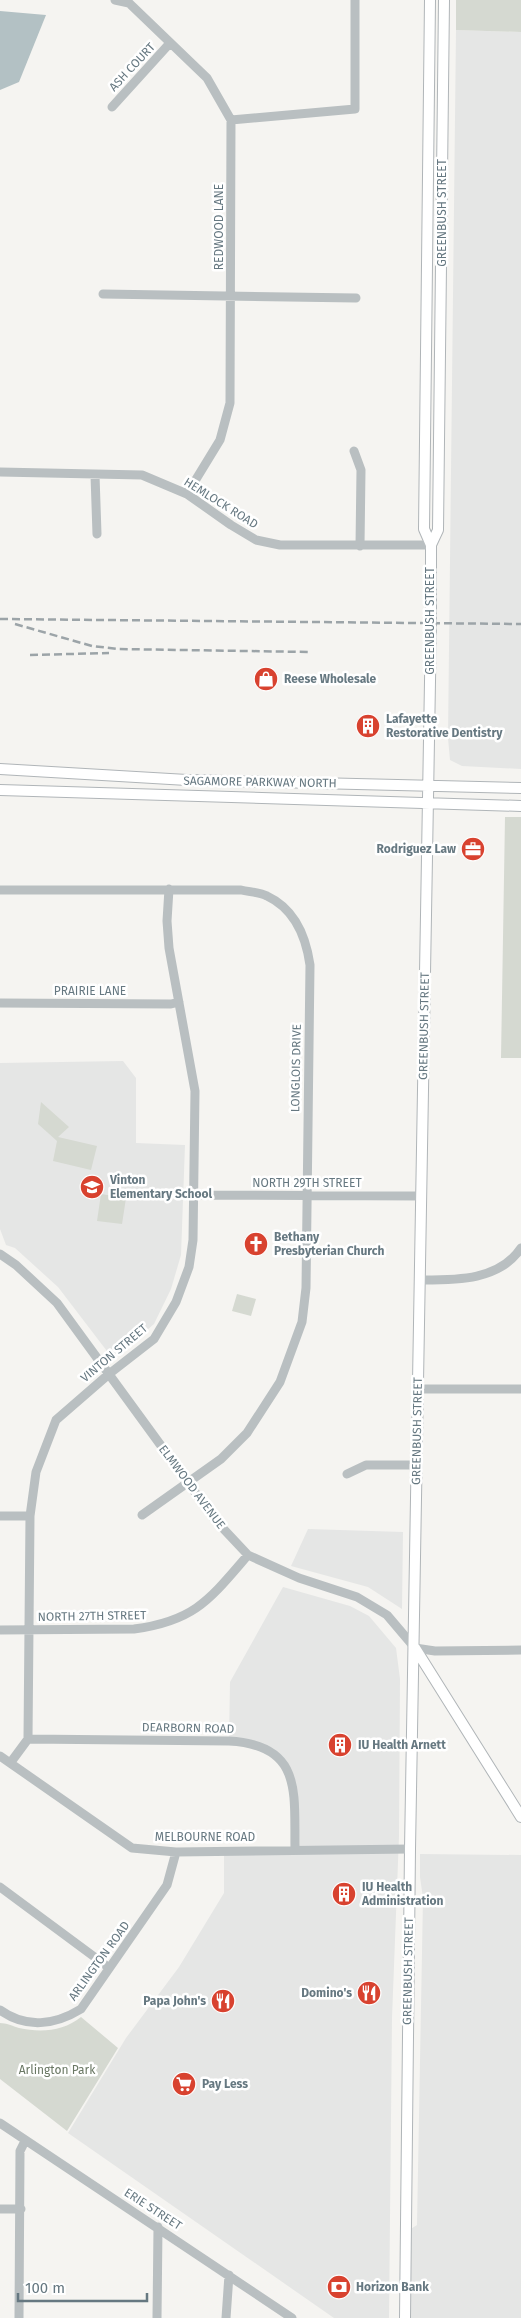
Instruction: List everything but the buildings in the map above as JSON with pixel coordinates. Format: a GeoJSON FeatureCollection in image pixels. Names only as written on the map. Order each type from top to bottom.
{"type":"FeatureCollection","features":[{"type":"Feature","properties":{"kind":"main road","name":"GREENBUSH STREET"},"geometry":{"type":"LineString","coordinates":[[430,0],[424,529],[431,545]]}},
{"type":"Feature","properties":{"kind":"main road","name":"GREENBUSH STREET"},"geometry":{"type":"LineString","coordinates":[[405,2318],[410,1850],[431,545],[438,530],[444,0]]}},
{"type":"Feature","properties":{"kind":"main road","name":"SAGAMORE PARKWAY NORTH"},"geometry":{"type":"LineString","coordinates":[[0,769],[187,780],[521,788]]}},
{"type":"Feature","properties":{"kind":"main road","name":"SAGAMORE PARKWAY NORTH"},"geometry":{"type":"LineString","coordinates":[[0,790],[521,806]]}},
{"type":"Feature","properties":{"kind":"main road","name":"ELMWOOD AVENUE"},"geometry":{"type":"LineString","coordinates":[[414,1648],[521,1817]]}},
{"type":"Feature","properties":{"kind":"street"},"geometry":{"type":"LineString","coordinates":[[115,0],[129,3],[207,78],[232,120],[355,109],[355,0]]}},
{"type":"Feature","properties":{"kind":"street","name":"ASH COURT"},"geometry":{"type":"LineString","coordinates":[[112,107],[170,43]]}},
{"type":"Feature","properties":{"kind":"street","name":"REDWOOD LANE"},"geometry":{"type":"LineString","coordinates":[[187,494],[220,440],[230,403],[232,120]]}},
{"type":"Feature","properties":{"kind":"street"},"geometry":{"type":"LineString","coordinates":[[103,294],[356,298]]}},
{"type":"Feature","properties":{"kind":"street"},"geometry":{"type":"LineString","coordinates":[[354,451],[361,470],[360,546]]}},
{"type":"Feature","properties":{"kind":"street","name":"HEMLOCK ROAD"},"geometry":{"type":"LineString","coordinates":[[0,472],[142,475],[166,483],[187,494],[256,540],[280,545],[431,545]]}},
{"type":"Feature","properties":{"kind":"street"},"geometry":{"type":"LineString","coordinates":[[95,475],[96,534]]}},
{"type":"Feature","properties":{"kind":"street","name":"VINTON STREET"},"geometry":{"type":"LineString","coordinates":[[28,1739],[27,1630],[30,1516],[36,1472],[56,1420],[109,1374],[154,1339],[176,1302],[189,1267],[194,1195],[194,1076],[169,948],[167,921],[170,889]]}},
{"type":"Feature","properties":{"kind":"street","name":"LONGLOIS DRIVE"},"geometry":{"type":"LineString","coordinates":[[0,890],[241,890],[266,895],[283,907],[297,922],[307,944],[310,965],[306,1288],[302,1322],[292,1355],[280,1382],[247,1433],[221,1459],[142,1515]]}},
{"type":"Feature","properties":{"kind":"street","name":"PRAIRIE LANE"},"geometry":{"type":"LineString","coordinates":[[0,1003],[171,1004],[179,1002]]}},
{"type":"Feature","properties":{"kind":"street","name":"NORTH 29TH STREET"},"geometry":{"type":"LineString","coordinates":[[194,1195],[421,1196]]}},
{"type":"Feature","properties":{"kind":"street"},"geometry":{"type":"LineString","coordinates":[[420,1280],[456,1280],[491,1273],[519,1253]]}},
{"type":"Feature","properties":{"kind":"street","name":"ELMWOOD AVENUE"},"geometry":{"type":"LineString","coordinates":[[0,1254],[16,1264],[57,1303],[216,1522],[248,1555],[299,1578],[357,1597],[387,1615],[414,1648]]}},
{"type":"Feature","properties":{"kind":"street"},"geometry":{"type":"LineString","coordinates":[[418,1389],[521,1389]]}},
{"type":"Feature","properties":{"kind":"street"},"geometry":{"type":"LineString","coordinates":[[346,1474],[366,1465],[416,1465]]}},
{"type":"Feature","properties":{"kind":"street"},"geometry":{"type":"LineString","coordinates":[[0,1516],[30,1516]]}},
{"type":"Feature","properties":{"kind":"street","name":"NORTH 27TH STREET"},"geometry":{"type":"LineString","coordinates":[[0,1630],[134,1629],[156,1626],[179,1619],[203,1604],[248,1555]]}},
{"type":"Feature","properties":{"kind":"street"},"geometry":{"type":"LineString","coordinates":[[414,1648],[435,1651],[521,1650]]}},
{"type":"Feature","properties":{"kind":"street"},"geometry":{"type":"LineString","coordinates":[[11,1762],[28,1739]]}},
{"type":"Feature","properties":{"kind":"street","name":"DEARBORN ROAD"},"geometry":{"type":"LineString","coordinates":[[28,1739],[229,1741],[260,1746],[275,1756],[286,1768],[295,1789],[295,1849]]}},
{"type":"Feature","properties":{"kind":"street","name":"MELBOURNE ROAD"},"geometry":{"type":"LineString","coordinates":[[0,1756],[132,1848],[176,1852],[295,1849],[410,1850]]}},
{"type":"Feature","properties":{"kind":"street","name":"ARLINGTON ROAD"},"geometry":{"type":"LineString","coordinates":[[0,2010],[9,2017],[28,2023],[46,2023],[65,2018],[81,2009],[108,1967],[148,1915],[167,1885],[176,1852]]}},
{"type":"Feature","properties":{"kind":"street"},"geometry":{"type":"LineString","coordinates":[[0,1887],[108,1967]]}},
{"type":"Feature","properties":{"kind":"street","name":"ERIE STREET"},"geometry":{"type":"LineString","coordinates":[[0,2122],[25,2141],[158,2227],[292,2318]]}},
{"type":"Feature","properties":{"kind":"street"},"geometry":{"type":"LineString","coordinates":[[19,2318],[20,2151],[25,2141]]}},
{"type":"Feature","properties":{"kind":"street"},"geometry":{"type":"LineString","coordinates":[[0,2209],[21,2209]]}},
{"type":"Feature","properties":{"kind":"street"},"geometry":{"type":"LineString","coordinates":[[157,2318],[158,2227]]}},
{"type":"Feature","properties":{"kind":"street"},"geometry":{"type":"LineString","coordinates":[[226,2318],[229,2275]]}},
{"type":"Feature","properties":{"kind":"shaded area"},"geometry":{"type":"Polygon","coordinates":[[[0,11],[46,15],[19,82],[0,90],[0,11]]]}},
{"type":"Feature","properties":{"kind":"shaded area"},"geometry":{"type":"Polygon","coordinates":[[[456,30],[521,32],[521,769],[462,766],[450,760],[448,738],[456,30]]]}},
{"type":"Feature","properties":{"kind":"shaded area","name":"Vinton Elementary School"},"geometry":{"type":"Polygon","coordinates":[[[123,1061],[136,1078],[136,1143],[185,1145],[181,1255],[171,1289],[154,1324],[113,1359],[58,1287],[15,1248],[6,1245],[0,1229],[0,1063],[123,1061]]]}},
{"type":"Feature","properties":{"kind":"shaded area"},"geometry":{"type":"Polygon","coordinates":[[[308,1529],[403,1532],[402,1609],[368,1587],[291,1566],[308,1529]]]}},
{"type":"Feature","properties":{"kind":"shaded area"},"geometry":{"type":"Polygon","coordinates":[[[283,1587],[350,1606],[369,1616],[396,1648],[400,1679],[399,1836],[392,2018],[389,2318],[334,2318],[68,2133],[126,2038],[179,1967],[224,1893],[224,1851],[295,1849],[295,1789],[271,1752],[229,1741],[230,1682],[283,1587]]]}},
{"type":"Feature","properties":{"kind":"shaded area"},"geometry":{"type":"Polygon","coordinates":[[[420,1854],[521,1855],[521,2318],[405,2318],[406,2232],[417,2225],[423,1898],[420,1877],[420,1854]]]}},
{"type":"Feature","properties":{"kind":"green space"},"geometry":{"type":"Polygon","coordinates":[[[456,0],[521,0],[521,32],[456,30],[456,0]]]}},
{"type":"Feature","properties":{"kind":"green space"},"geometry":{"type":"Polygon","coordinates":[[[505,817],[521,817],[521,1058],[501,1058],[505,817]]]}},
{"type":"Feature","properties":{"kind":"green space"},"geometry":{"type":"Polygon","coordinates":[[[41,1102],[69,1127],[58,1137],[97,1146],[91,1170],[53,1161],[57,1141],[38,1124],[41,1102]]]}},
{"type":"Feature","properties":{"kind":"green space"},"geometry":{"type":"Polygon","coordinates":[[[101,1194],[126,1198],[122,1224],[97,1221],[101,1194]]]}},
{"type":"Feature","properties":{"kind":"green space"},"geometry":{"type":"Polygon","coordinates":[[[237,1294],[256,1299],[251,1316],[232,1311],[237,1294]]]}},
{"type":"Feature","properties":{"kind":"green space","name":"Arlington Park"},"geometry":{"type":"Polygon","coordinates":[[[81,2017],[118,2048],[67,2131],[0,2079],[0,2023],[27,2030],[52,2030],[74,2022],[81,2017]]]}},
{"type":"Feature","properties":{"kind":"railway"},"geometry":{"type":"LineString","coordinates":[[0,619],[521,624]]}},
{"type":"Feature","properties":{"kind":"railway"},"geometry":{"type":"LineString","coordinates":[[15,624],[92,646],[118,649],[311,652]]}},
{"type":"Feature","properties":{"kind":"railway"},"geometry":{"type":"LineString","coordinates":[[30,655],[109,653]]}},
{"type":"Feature","properties":{"kind":"place","name":"Reese Wholesale"},"geometry":{"type":"Point","coordinates":[266,679]}},
{"type":"Feature","properties":{"kind":"place","name":"Lafayette Restorative Dentistry"},"geometry":{"type":"Point","coordinates":[368,726]}},
{"type":"Feature","properties":{"kind":"place","name":"Rodriguez Law"},"geometry":{"type":"Point","coordinates":[473,849]}},
{"type":"Feature","properties":{"kind":"place","name":"Vinton Elementary School"},"geometry":{"type":"Point","coordinates":[92,1187]}},
{"type":"Feature","properties":{"kind":"place","name":"Bethany Presbyterian Church"},"geometry":{"type":"Point","coordinates":[256,1244]}},
{"type":"Feature","properties":{"kind":"place","name":"IU Health Arnett"},"geometry":{"type":"Point","coordinates":[340,1745]}},
{"type":"Feature","properties":{"kind":"place","name":"IU Health Administration"},"geometry":{"type":"Point","coordinates":[344,1894]}},
{"type":"Feature","properties":{"kind":"place","name":"Domino's"},"geometry":{"type":"Point","coordinates":[369,1993]}},
{"type":"Feature","properties":{"kind":"place","name":"Papa John's"},"geometry":{"type":"Point","coordinates":[223,2001]}},
{"type":"Feature","properties":{"kind":"place","name":"Pay Less"},"geometry":{"type":"Point","coordinates":[184,2084]}},
{"type":"Feature","properties":{"kind":"place","name":"Horizon Bank"},"geometry":{"type":"Point","coordinates":[339,2287]}}]}
